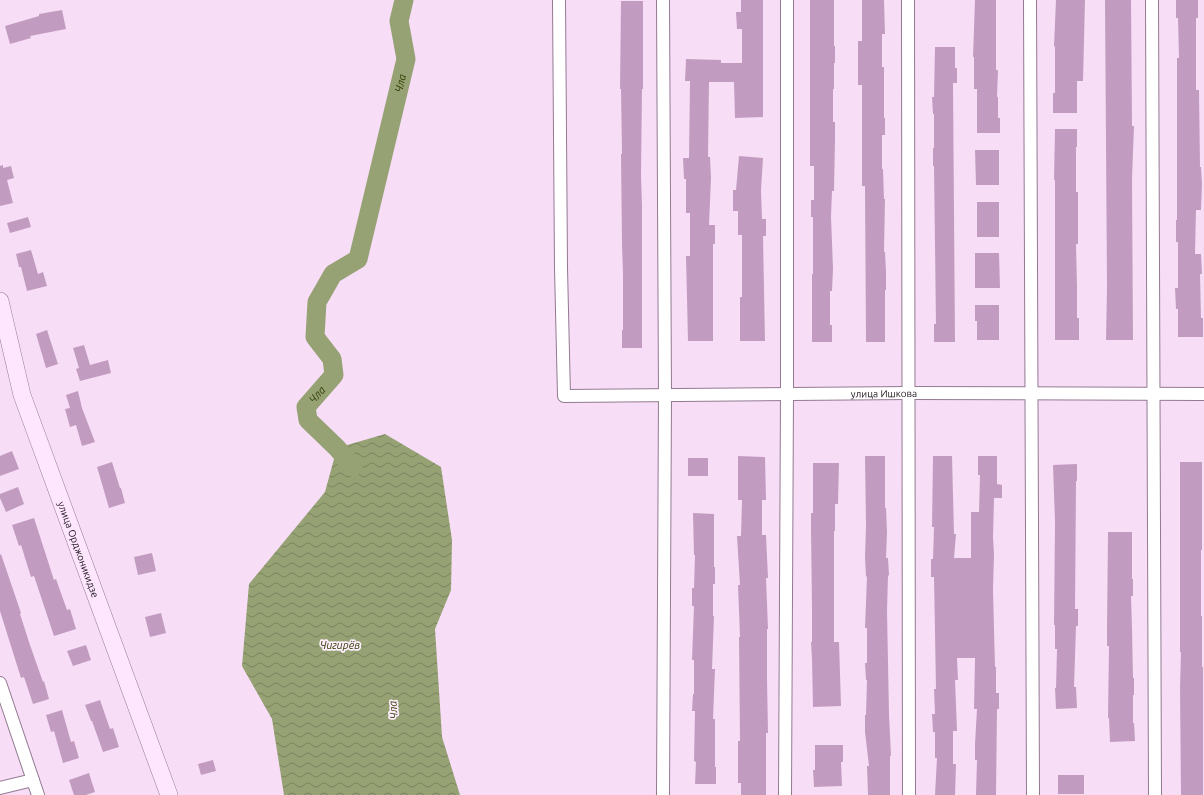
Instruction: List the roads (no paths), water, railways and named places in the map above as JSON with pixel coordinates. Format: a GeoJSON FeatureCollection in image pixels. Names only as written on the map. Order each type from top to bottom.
{"type":"FeatureCollection","features":[{"type":"Feature","properties":{"kind":"street","name":"улица Ишкова"},"geometry":{"type":"LineString","coordinates":[[559,0],[560,268],[564,396],[909,393],[1204,394]]}},
{"type":"Feature","properties":{"kind":"street"},"geometry":{"type":"LineString","coordinates":[[663,0],[665,395],[663,795]]}},
{"type":"Feature","properties":{"kind":"street"},"geometry":{"type":"LineString","coordinates":[[785,795],[787,0]]}},
{"type":"Feature","properties":{"kind":"street"},"geometry":{"type":"LineString","coordinates":[[908,0],[909,795]]}},
{"type":"Feature","properties":{"kind":"street"},"geometry":{"type":"LineString","coordinates":[[1030,0],[1033,795]]}},
{"type":"Feature","properties":{"kind":"street"},"geometry":{"type":"LineString","coordinates":[[1152,0],[1155,795]]}},
{"type":"Feature","properties":{"kind":"street","name":"улица Орджоникидзе"},"geometry":{"type":"LineString","coordinates":[[1,306],[22,395],[169,795]]}},
{"type":"Feature","properties":{"kind":"street"},"geometry":{"type":"LineString","coordinates":[[0,683],[38,795]]}},
{"type":"Feature","properties":{"kind":"street"},"geometry":{"type":"LineString","coordinates":[[0,788],[33,780]]}},
{"type":"Feature","properties":{"kind":"water","name":"Чигирёв"},"geometry":{"type":"Polygon","coordinates":[[[385,434],[441,467],[452,540],[451,590],[435,629],[442,737],[460,795],[284,795],[272,719],[242,666],[249,584],[325,492],[337,448],[385,434]]]}},
{"type":"Feature","properties":{"kind":"waterway","name":"Чла"},"geometry":{"type":"LineString","coordinates":[[353,467],[337,448],[308,420],[306,407],[334,375],[332,359],[315,337],[317,302],[333,274],[358,259],[406,59],[399,21],[404,0]]}}]}
